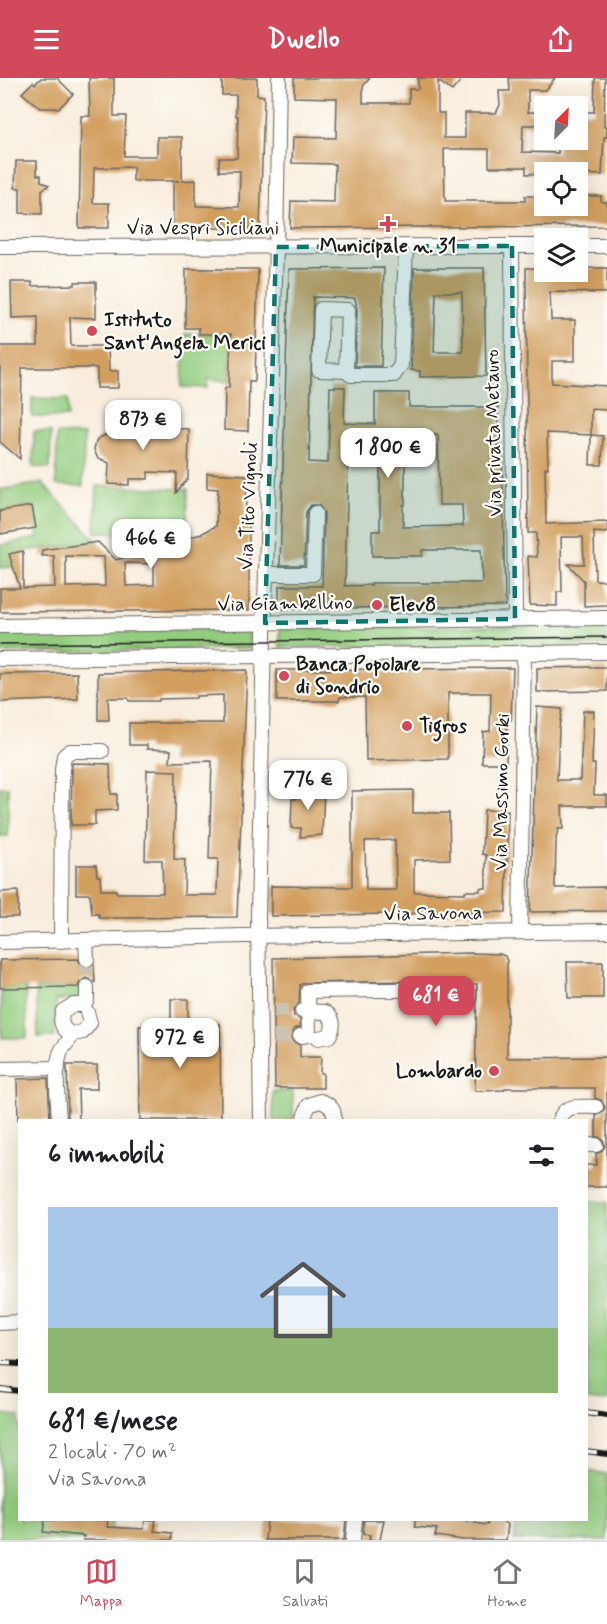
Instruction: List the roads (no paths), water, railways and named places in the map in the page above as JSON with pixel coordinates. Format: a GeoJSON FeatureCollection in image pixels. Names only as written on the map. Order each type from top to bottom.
{"type":"FeatureCollection","features":[{"type":"Feature","properties":{"kind":"street","name":"Via Tito Vignoli"},"geometry":{"type":"LineString","coordinates":[[259,936],[279,78]]}},
{"type":"Feature","properties":{"kind":"street","name":"Via privata Metauro"},"geometry":{"type":"LineString","coordinates":[[512,246],[515,619]]}},
{"type":"Feature","properties":{"kind":"street","name":"Via Vespri Siciliani"},"geometry":{"type":"LineString","coordinates":[[0,247],[534,246]]}},
{"type":"Feature","properties":{"kind":"street"},"geometry":{"type":"LineString","coordinates":[[588,246],[607,246]]}},
{"type":"Feature","properties":{"kind":"street"},"geometry":{"type":"LineString","coordinates":[[348,373],[348,310],[321,309],[319,370],[348,373],[394,375],[401,365],[406,247]]}},
{"type":"Feature","properties":{"kind":"street"},"geometry":{"type":"LineString","coordinates":[[267,574],[313,574],[315,513]]}},
{"type":"Feature","properties":{"kind":"street","name":"Via Giambellino"},"geometry":{"type":"LineString","coordinates":[[0,626],[607,618]]}},
{"type":"Feature","properties":{"kind":"street","name":"Via Massimo Gorki"},"geometry":{"type":"LineString","coordinates":[[520,932],[524,652]]}},
{"type":"Feature","properties":{"kind":"street"},"geometry":{"type":"LineString","coordinates":[[0,659],[607,652]]}},
{"type":"Feature","properties":{"kind":"street"},"geometry":{"type":"LineString","coordinates":[[62,941],[62,769],[64,756],[70,751],[102,751]]}},
{"type":"Feature","properties":{"kind":"street","name":"Via Savona"},"geometry":{"type":"LineString","coordinates":[[0,942],[607,931]]}},
{"type":"Feature","properties":{"kind":"street"},"geometry":{"type":"LineString","coordinates":[[259,936],[261,1119]]}},
{"type":"Feature","properties":{"kind":"street"},"geometry":{"type":"LineString","coordinates":[[86,940],[87,959]]}},
{"type":"Feature","properties":{"kind":"street"},"geometry":{"type":"LineString","coordinates":[[87,987],[87,999],[84,1005],[67,1008],[61,1017],[63,1028],[72,1034],[78,1034],[87,1028],[90,1017],[87,1012]]}},
{"type":"Feature","properties":{"kind":"street"},"geometry":{"type":"LineString","coordinates":[[300,1036],[309,1035],[304,1011],[308,991],[461,989]]}},
{"type":"Feature","properties":{"kind":"street"},"geometry":{"type":"LineString","coordinates":[[260,1011],[274,1011]]}},
{"type":"Feature","properties":{"kind":"street"},"geometry":{"type":"LineString","coordinates":[[304,1011],[325,1012],[333,1020],[334,1025],[329,1036],[318,1038]]}},
{"type":"Feature","properties":{"kind":"street"},"geometry":{"type":"LineString","coordinates":[[59,1119],[60,1052],[71,1040],[72,1034]]}},
{"type":"Feature","properties":{"kind":"street"},"geometry":{"type":"LineString","coordinates":[[260,1036],[274,1037]]}},
{"type":"Feature","properties":{"kind":"street"},"geometry":{"type":"LineString","coordinates":[[0,1069],[58,1068]]}},
{"type":"Feature","properties":{"kind":"street"},"geometry":{"type":"LineString","coordinates":[[304,1117],[309,1105],[320,1101],[331,1107],[334,1119]]}},
{"type":"Feature","properties":{"kind":"street"},"geometry":{"type":"LineString","coordinates":[[560,1119],[564,1111],[569,1108],[589,1112]]}},
{"type":"Feature","properties":{"kind":"street"},"geometry":{"type":"LineString","coordinates":[[0,1323],[18,1322]]}},
{"type":"Feature","properties":{"kind":"street"},"geometry":{"type":"LineString","coordinates":[[353,1540],[356,1521]]}},
{"type":"Feature","properties":{"kind":"tunnel"},"geometry":{"type":"LineString","coordinates":[[87,959],[87,987]]}},
{"type":"Feature","properties":{"kind":"tunnel"},"geometry":{"type":"LineString","coordinates":[[274,1011],[299,1011]]}},
{"type":"Feature","properties":{"kind":"tunnel"},"geometry":{"type":"LineString","coordinates":[[274,1037],[300,1036]]}},
{"type":"Feature","properties":{"kind":"tram line"},"geometry":{"type":"LineString","coordinates":[[0,644],[607,637]]}},
{"type":"Feature","properties":{"kind":"railway"},"geometry":{"type":"LineString","coordinates":[[0,1363],[18,1364]]}},
{"type":"Feature","properties":{"kind":"railway"},"geometry":{"type":"LineString","coordinates":[[0,1389],[18,1391]]}},
{"type":"Feature","properties":{"kind":"railway"},"geometry":{"type":"LineString","coordinates":[[588,1413],[607,1416]]}},
{"type":"Feature","properties":{"kind":"railway"},"geometry":{"type":"LineString","coordinates":[[588,1451],[607,1454]]}},
{"type":"Feature","properties":{"kind":"place","name":"Municipale n. 31"},"geometry":{"type":"Point","coordinates":[388,224]}},
{"type":"Feature","properties":{"kind":"place","name":"Istituto Sant'Angela Merici"},"geometry":{"type":"Point","coordinates":[92,331]}},
{"type":"Feature","properties":{"kind":"place","name":"Elev8"},"geometry":{"type":"Point","coordinates":[377,605]}},
{"type":"Feature","properties":{"kind":"place","name":"Banca Popolare di Sondrio"},"geometry":{"type":"Point","coordinates":[284,676]}},
{"type":"Feature","properties":{"kind":"place","name":"Tigros"},"geometry":{"type":"Point","coordinates":[407,726]}},
{"type":"Feature","properties":{"kind":"place","name":"Lombardo"},"geometry":{"type":"Point","coordinates":[494,1071]}}]}
